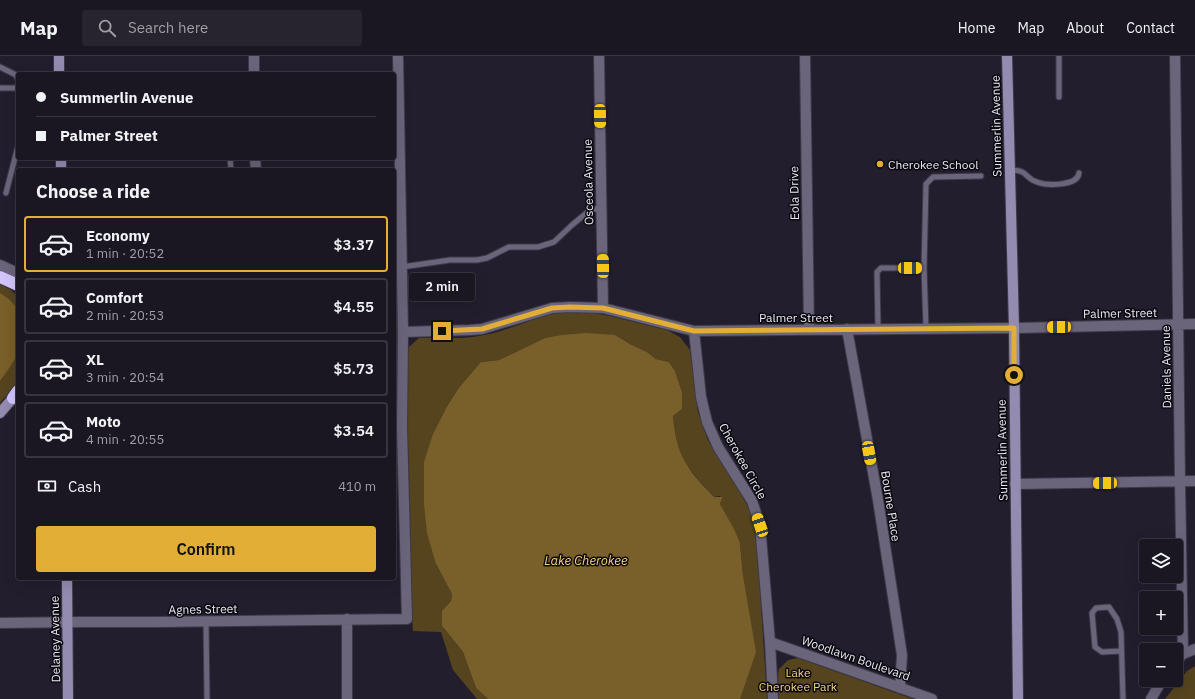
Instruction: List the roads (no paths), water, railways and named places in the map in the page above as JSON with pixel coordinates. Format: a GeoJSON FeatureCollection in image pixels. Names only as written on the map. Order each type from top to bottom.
{"type":"FeatureCollection","features":[{"type":"Feature","properties":{"kind":"highway"},"geometry":{"type":"LineString","coordinates":[[0,277],[16,282]]}},
{"type":"Feature","properties":{"kind":"street"},"geometry":{"type":"LineString","coordinates":[[59,56],[59,72]]}},
{"type":"Feature","properties":{"kind":"street"},"geometry":{"type":"LineString","coordinates":[[254,56],[254,72]]}},
{"type":"Feature","properties":{"kind":"street"},"geometry":{"type":"LineString","coordinates":[[398,56],[403,332],[398,427]]}},
{"type":"Feature","properties":{"kind":"street","name":"Osceola Avenue"},"geometry":{"type":"LineString","coordinates":[[599,56],[603,308]]}},
{"type":"Feature","properties":{"kind":"street","name":"Eola Drive"},"geometry":{"type":"LineString","coordinates":[[805,56],[809,329]]}},
{"type":"Feature","properties":{"kind":"street","name":"Summerlin Avenue"},"geometry":{"type":"LineString","coordinates":[[1007,56],[1014,328],[1018,699]]}},
{"type":"Feature","properties":{"kind":"street","name":"Daniels Avenue"},"geometry":{"type":"LineString","coordinates":[[1175,56],[1183,643]]}},
{"type":"Feature","properties":{"kind":"street"},"geometry":{"type":"LineString","coordinates":[[0,265],[16,281]]}},
{"type":"Feature","properties":{"kind":"street","name":"Palmer Street"},"geometry":{"type":"LineString","coordinates":[[403,332],[482,329],[552,308],[570,307],[603,308],[694,331],[1014,328],[1195,324]]}},
{"type":"Feature","properties":{"kind":"street","name":"Bourne Place"},"geometry":{"type":"LineString","coordinates":[[847,329],[878,500],[902,655],[900,688]]}},
{"type":"Feature","properties":{"kind":"street","name":"Cherokee Circle"},"geometry":{"type":"LineString","coordinates":[[694,331],[701,397],[707,422],[718,446],[752,501],[760,525],[770,642],[773,699]]}},
{"type":"Feature","properties":{"kind":"street"},"geometry":{"type":"LineString","coordinates":[[0,413],[16,395]]}},
{"type":"Feature","properties":{"kind":"street","name":"Agnes Street"},"geometry":{"type":"LineString","coordinates":[[0,623],[407,619],[398,427]]}},
{"type":"Feature","properties":{"kind":"street"},"geometry":{"type":"LineString","coordinates":[[1015,484],[1195,482]]}},
{"type":"Feature","properties":{"kind":"street","name":"Delaney Avenue"},"geometry":{"type":"LineString","coordinates":[[67,580],[68,699]]}},
{"type":"Feature","properties":{"kind":"street"},"geometry":{"type":"LineString","coordinates":[[347,619],[347,699]]}},
{"type":"Feature","properties":{"kind":"street","name":"Woodlawn Boulevard"},"geometry":{"type":"LineString","coordinates":[[770,642],[932,699]]}},
{"type":"Feature","properties":{"kind":"street"},"geometry":{"type":"LineString","coordinates":[[1183,654],[1195,649]]}},
{"type":"Feature","properties":{"kind":"street"},"geometry":{"type":"LineString","coordinates":[[1151,699],[1158,687]]}},
{"type":"Feature","properties":{"kind":"lane"},"geometry":{"type":"LineString","coordinates":[[1059,56],[1060,97]]}},
{"type":"Feature","properties":{"kind":"lane"},"geometry":{"type":"LineString","coordinates":[[0,67],[16,75]]}},
{"type":"Feature","properties":{"kind":"lane"},"geometry":{"type":"LineString","coordinates":[[0,88],[16,88]]}},
{"type":"Feature","properties":{"kind":"lane"},"geometry":{"type":"LineString","coordinates":[[6,193],[16,154]]}},
{"type":"Feature","properties":{"kind":"lane"},"geometry":{"type":"LineString","coordinates":[[1010,170],[1024,172],[1035,182],[1046,184],[1068,182],[1079,177],[1079,173]]}},
{"type":"Feature","properties":{"kind":"lane"},"geometry":{"type":"LineString","coordinates":[[926,328],[924,268],[926,184],[933,177],[981,176]]}},
{"type":"Feature","properties":{"kind":"lane"},"geometry":{"type":"LineString","coordinates":[[402,267],[450,260],[477,260],[487,258],[509,247],[538,246],[554,242],[589,211],[602,207]]}},
{"type":"Feature","properties":{"kind":"lane"},"geometry":{"type":"LineString","coordinates":[[878,329],[877,272],[881,268],[924,268]]}},
{"type":"Feature","properties":{"kind":"lane"},"geometry":{"type":"LineString","coordinates":[[1121,651],[1102,652],[1095,647],[1092,613],[1096,608],[1109,608],[1117,618],[1121,632],[1123,699]]}},
{"type":"Feature","properties":{"kind":"lane"},"geometry":{"type":"LineString","coordinates":[[206,622],[207,699]]}},
{"type":"Feature","properties":{"kind":"water"},"geometry":{"type":"Polygon","coordinates":[[[0,293],[7,297],[16,308],[16,356],[0,381],[0,293]]]}},
{"type":"Feature","properties":{"kind":"water","name":"Lake Cherokee"},"geometry":{"type":"Polygon","coordinates":[[[586,333],[615,335],[647,352],[656,359],[669,362],[675,371],[682,392],[682,409],[673,416],[681,454],[693,474],[714,497],[722,497],[720,504],[740,543],[743,576],[756,652],[740,699],[488,699],[476,688],[463,652],[442,626],[442,611],[451,601],[452,594],[436,564],[427,533],[424,504],[424,462],[433,434],[448,405],[459,388],[481,362],[499,360],[545,338],[586,333]]]}},
{"type":"Feature","properties":{"kind":"place","name":"Cherokee School"},"geometry":{"type":"Point","coordinates":[880,164]}},
{"type":"Feature","properties":{"kind":"park label","name":"Lake Cherokee Park"},"geometry":{"type":"Point","coordinates":[798,679]}}]}
